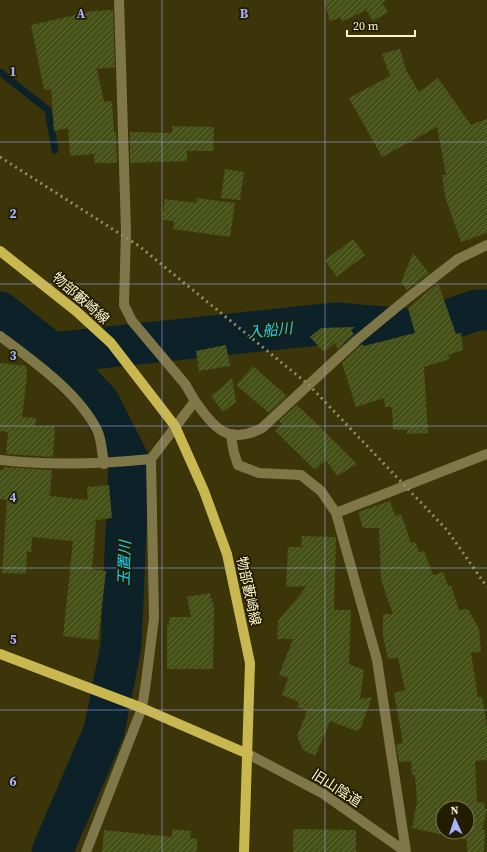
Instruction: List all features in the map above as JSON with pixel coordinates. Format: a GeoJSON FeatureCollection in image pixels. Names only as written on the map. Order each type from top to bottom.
{"type":"FeatureCollection","features":[{"type":"Feature","properties":{"kind":"main road","name":"物部藪崎線"},"geometry":{"type":"LineString","coordinates":[[0,251],[76,310],[111,343],[175,426],[204,491],[227,554],[250,663],[244,852]]}},
{"type":"Feature","properties":{"kind":"main road"},"geometry":{"type":"LineString","coordinates":[[0,654],[142,708],[248,754]]}},
{"type":"Feature","properties":{"kind":"street"},"geometry":{"type":"LineString","coordinates":[[119,0],[126,231],[124,305],[132,321],[185,384],[213,426],[231,436],[250,434],[262,428],[357,340],[403,302],[458,258],[487,245]]}},
{"type":"Feature","properties":{"kind":"street"},"geometry":{"type":"LineString","coordinates":[[0,336],[44,368],[77,402],[97,431],[104,464]]}},
{"type":"Feature","properties":{"kind":"street"},"geometry":{"type":"LineString","coordinates":[[86,852],[142,708],[154,618],[151,459],[195,400]]}},
{"type":"Feature","properties":{"kind":"street"},"geometry":{"type":"LineString","coordinates":[[231,436],[238,465],[259,473],[301,475],[321,491],[336,513],[377,660],[406,852]]}},
{"type":"Feature","properties":{"kind":"street"},"geometry":{"type":"LineString","coordinates":[[336,513],[487,454]]}},
{"type":"Feature","properties":{"kind":"street"},"geometry":{"type":"LineString","coordinates":[[0,460],[36,464],[104,464],[151,459]]}},
{"type":"Feature","properties":{"kind":"street","name":"旧山陰道"},"geometry":{"type":"LineString","coordinates":[[248,754],[322,792],[406,852]]}},
{"type":"Feature","properties":{"kind":"building"},"geometry":{"type":"Polygon","coordinates":[[[324,0],[387,0],[382,2],[388,12],[373,21],[366,10],[342,22],[340,17],[330,22],[324,0]]]}},
{"type":"Feature","properties":{"kind":"building"},"geometry":{"type":"Polygon","coordinates":[[[113,10],[115,67],[97,69],[104,102],[112,101],[114,132],[116,132],[117,163],[94,163],[94,154],[70,156],[68,128],[54,131],[51,89],[44,90],[31,25],[93,11],[113,10]]]}},
{"type":"Feature","properties":{"kind":"building"},"geometry":{"type":"Polygon","coordinates":[[[400,49],[406,70],[419,92],[438,78],[471,125],[487,119],[487,233],[461,242],[445,196],[442,175],[446,175],[437,127],[382,157],[349,98],[390,76],[382,54],[400,49]]]}},
{"type":"Feature","properties":{"kind":"building"},"geometry":{"type":"Polygon","coordinates":[[[172,126],[214,127],[213,151],[187,151],[187,161],[130,163],[130,132],[172,133],[172,126]]]}},
{"type":"Feature","properties":{"kind":"building"},"geometry":{"type":"Polygon","coordinates":[[[225,169],[244,172],[240,200],[221,198],[225,169]]]}},
{"type":"Feature","properties":{"kind":"building"},"geometry":{"type":"Polygon","coordinates":[[[197,198],[235,203],[230,237],[173,229],[174,221],[162,220],[165,199],[196,203],[197,198]]]}},
{"type":"Feature","properties":{"kind":"building"},"geometry":{"type":"Polygon","coordinates":[[[353,239],[365,255],[337,277],[325,260],[353,239]]]}},
{"type":"Feature","properties":{"kind":"building"},"geometry":{"type":"Polygon","coordinates":[[[413,253],[429,273],[407,290],[401,282],[413,253]]]}},
{"type":"Feature","properties":{"kind":"building"},"geometry":{"type":"Polygon","coordinates":[[[438,283],[456,334],[461,333],[463,350],[448,355],[450,359],[424,367],[428,433],[407,434],[407,430],[393,430],[392,407],[385,407],[384,398],[356,407],[342,363],[362,344],[364,346],[415,333],[408,308],[438,283]]]}},
{"type":"Feature","properties":{"kind":"building"},"geometry":{"type":"Polygon","coordinates":[[[355,327],[351,330],[354,334],[338,349],[335,343],[324,352],[310,337],[321,328],[355,327]]]}},
{"type":"Feature","properties":{"kind":"building"},"geometry":{"type":"Polygon","coordinates":[[[226,345],[230,366],[199,371],[196,351],[226,345]]]}},
{"type":"Feature","properties":{"kind":"building"},"geometry":{"type":"Polygon","coordinates":[[[0,363],[26,366],[27,376],[22,417],[36,418],[35,426],[55,426],[53,457],[6,454],[8,432],[0,431],[0,363]]]}},
{"type":"Feature","properties":{"kind":"building"},"geometry":{"type":"Polygon","coordinates":[[[253,366],[287,396],[269,413],[236,385],[253,366]]]}},
{"type":"Feature","properties":{"kind":"building"},"geometry":{"type":"Polygon","coordinates":[[[232,378],[236,402],[223,412],[211,396],[232,378]]]}},
{"type":"Feature","properties":{"kind":"building"},"geometry":{"type":"Polygon","coordinates":[[[297,405],[357,464],[337,476],[326,460],[315,470],[275,431],[282,424],[279,421],[297,405]]]}},
{"type":"Feature","properties":{"kind":"building"},"geometry":{"type":"Polygon","coordinates":[[[4,467],[52,470],[50,496],[88,500],[87,487],[109,485],[112,518],[96,520],[92,569],[106,571],[98,640],[63,636],[73,541],[32,537],[31,552],[27,552],[26,574],[2,573],[7,500],[0,499],[0,470],[4,470],[4,467]]]}},
{"type":"Feature","properties":{"kind":"building"},"geometry":{"type":"Polygon","coordinates":[[[390,501],[395,516],[401,514],[411,543],[415,542],[419,552],[424,551],[433,575],[443,572],[448,586],[451,585],[459,610],[468,609],[479,629],[481,652],[471,653],[478,697],[482,697],[487,727],[487,760],[475,761],[477,802],[485,803],[484,808],[487,809],[482,830],[485,830],[484,852],[467,852],[467,840],[475,840],[475,800],[435,800],[435,833],[412,828],[417,802],[415,775],[412,775],[411,761],[399,762],[396,744],[403,743],[394,693],[405,690],[398,658],[388,659],[383,636],[383,614],[393,614],[381,580],[379,528],[363,528],[358,512],[390,501]]]}},
{"type":"Feature","properties":{"kind":"building"},"geometry":{"type":"Polygon","coordinates":[[[302,536],[336,537],[334,610],[351,610],[349,664],[364,670],[360,699],[372,697],[360,730],[358,729],[357,731],[330,721],[315,756],[303,750],[297,736],[307,711],[297,707],[299,702],[282,695],[288,678],[279,675],[293,639],[277,639],[278,621],[307,586],[286,587],[288,547],[301,547],[302,536]]]}},
{"type":"Feature","properties":{"kind":"building"},"geometry":{"type":"Polygon","coordinates":[[[210,593],[214,608],[213,669],[167,669],[167,625],[169,624],[169,617],[191,617],[187,597],[210,593]]]}},
{"type":"Feature","properties":{"kind":"building"},"geometry":{"type":"Polygon","coordinates":[[[172,829],[191,831],[190,838],[197,839],[197,852],[102,852],[104,830],[172,837],[172,829]]]}},
{"type":"Feature","properties":{"kind":"building"},"geometry":{"type":"Polygon","coordinates":[[[293,829],[356,830],[356,852],[293,852],[293,829]]]}},
{"type":"Feature","properties":{"kind":"waterway"},"geometry":{"type":"LineString","coordinates":[[0,72],[48,110],[55,150]]}},
{"type":"Feature","properties":{"kind":"waterway","name":"入船川"},"geometry":{"type":"LineString","coordinates":[[52,353],[336,323],[409,329],[448,320],[477,310],[487,310]]}},
{"type":"Feature","properties":{"kind":"waterway","name":"玉置川"},"geometry":{"type":"LineString","coordinates":[[0,312],[52,353],[99,402],[129,461],[121,646],[104,731],[52,852]]}},
{"type":"Feature","properties":{"kind":"railway"},"geometry":{"type":"LineString","coordinates":[[0,157],[139,246],[309,385],[447,530],[487,587]]}}]}
